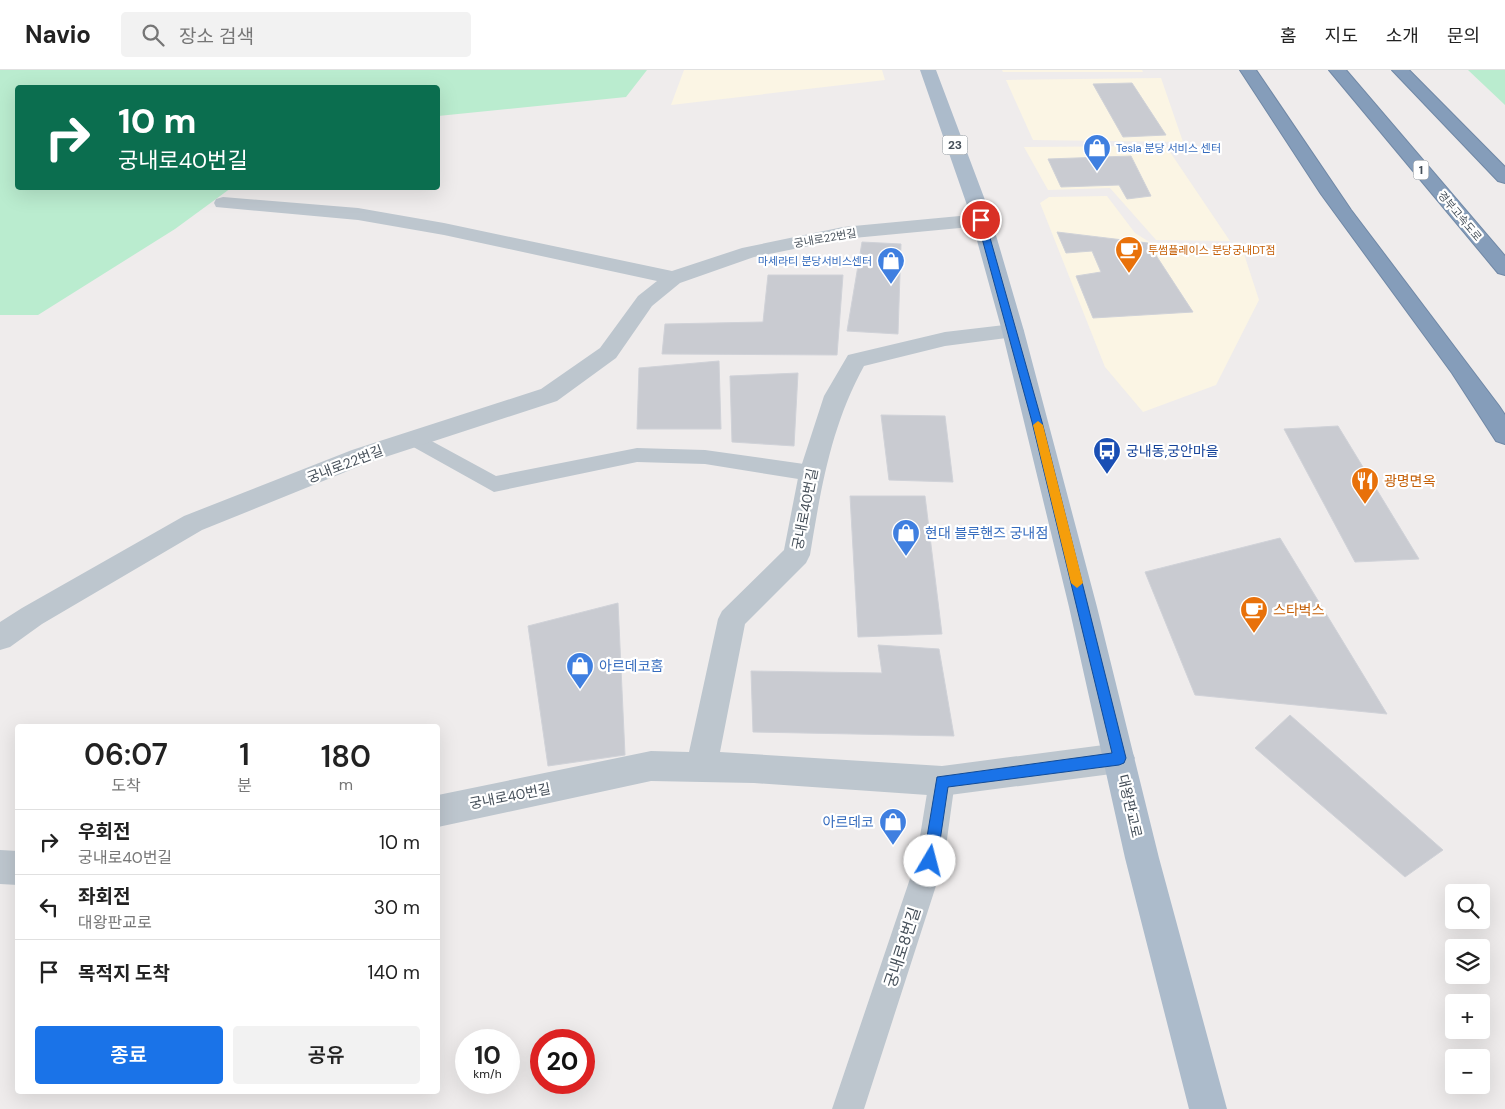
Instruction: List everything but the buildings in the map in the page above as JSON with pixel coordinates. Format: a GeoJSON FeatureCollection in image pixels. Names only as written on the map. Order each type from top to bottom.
{"type":"FeatureCollection","features":[{"type":"Feature","properties":{"kind":"highway"},"geometry":{"type":"LineString","coordinates":[[1248,70],[1377,259],[1488,407],[1505,435]]}},
{"type":"Feature","properties":{"kind":"highway","name":"경부고속도로"},"geometry":{"type":"LineString","coordinates":[[1337,70],[1505,269]]}},
{"type":"Feature","properties":{"kind":"highway"},"geometry":{"type":"LineString","coordinates":[[1400,70],[1505,177]]}},
{"type":"Feature","properties":{"kind":"main road","name":"대왕판교로"},"geometry":{"type":"LineString","coordinates":[[928,70],[981,220],[1013,331],[1142,858],[1208,1109]]}},
{"type":"Feature","properties":{"kind":"street"},"geometry":{"type":"LineString","coordinates":[[223,204],[358,214],[444,229],[673,278]]}},
{"type":"Feature","properties":{"kind":"street","name":"궁내로22번길"},"geometry":{"type":"LineString","coordinates":[[0,638],[32,616],[193,523],[361,456],[549,395],[608,353],[645,301],[673,278],[748,252],[843,233],[981,220]]}},
{"type":"Feature","properties":{"kind":"street","name":"궁내로40번길"},"geometry":{"type":"LineString","coordinates":[[702,767],[732,619],[797,555],[811,472],[836,396],[856,360],[945,339],[1013,331]]}},
{"type":"Feature","properties":{"kind":"street","name":"궁내로40번길"},"geometry":{"type":"LineString","coordinates":[[440,811],[651,766],[754,768],[942,781],[1119,758]]}},
{"type":"Feature","properties":{"kind":"street"},"geometry":{"type":"LineString","coordinates":[[0,867],[15,868]]}},
{"type":"Feature","properties":{"kind":"lane"},"geometry":{"type":"LineString","coordinates":[[415,439],[494,484],[636,455],[705,457],[811,472]]}},
{"type":"Feature","properties":{"kind":"lane","name":"궁내로8번길"},"geometry":{"type":"LineString","coordinates":[[848,1109],[930,861],[942,781]]}},
{"type":"Feature","properties":{"kind":"shaded area"},"geometry":{"type":"Polygon","coordinates":[[[684,70],[882,70],[885,80],[671,105],[684,70]]]}},
{"type":"Feature","properties":{"kind":"shaded area"},"geometry":{"type":"Polygon","coordinates":[[[1002,70],[1142,70],[1143,72],[1003,72],[1002,70]]]}},
{"type":"Feature","properties":{"kind":"shaded area"},"geometry":{"type":"Polygon","coordinates":[[[1161,78],[1183,142],[1033,140],[1006,80],[1161,78]]]}},
{"type":"Feature","properties":{"kind":"shaded area"},"geometry":{"type":"Polygon","coordinates":[[[1166,146],[1230,241],[1156,240],[1110,188],[1048,190],[1024,147],[1166,146]]]}},
{"type":"Feature","properties":{"kind":"shaded area"},"geometry":{"type":"Polygon","coordinates":[[[1107,196],[1135,233],[1159,248],[1244,254],[1259,300],[1216,385],[1143,412],[1105,367],[1040,203],[1049,197],[1107,196]]]}},
{"type":"Feature","properties":{"kind":"green space"},"geometry":{"type":"Polygon","coordinates":[[[0,70],[647,70],[626,97],[440,116],[440,85],[15,85],[15,190],[228,190],[175,229],[38,315],[0,315],[0,70]]]}},
{"type":"Feature","properties":{"kind":"green space"},"geometry":{"type":"Polygon","coordinates":[[[1468,70],[1505,70],[1505,105],[1468,70]]]}},
{"type":"Feature","properties":{"kind":"slow traffic"},"geometry":{"type":"LineString","coordinates":[[1038,425],[1077,583]]}},
{"type":"Feature","properties":{"kind":"place","name":"Tesla 분당 서비스 센터"},"geometry":{"type":"Point","coordinates":[1097,172]}},
{"type":"Feature","properties":{"kind":"place","name":"투썸플레이스 분당궁내DT점"},"geometry":{"type":"Point","coordinates":[1129,274]}},
{"type":"Feature","properties":{"kind":"place","name":"마세라티 분당서비스센터"},"geometry":{"type":"Point","coordinates":[891,285]}},
{"type":"Feature","properties":{"kind":"place","name":"궁내동,궁안마을"},"geometry":{"type":"Point","coordinates":[1107,475]}},
{"type":"Feature","properties":{"kind":"place","name":"광명면옥"},"geometry":{"type":"Point","coordinates":[1365,505]}},
{"type":"Feature","properties":{"kind":"place","name":"현대 블루핸즈 궁내점"},"geometry":{"type":"Point","coordinates":[906,557]}},
{"type":"Feature","properties":{"kind":"place","name":"스타벅스"},"geometry":{"type":"Point","coordinates":[1254,634]}},
{"type":"Feature","properties":{"kind":"place","name":"아르데코홈"},"geometry":{"type":"Point","coordinates":[580,690]}},
{"type":"Feature","properties":{"kind":"place","name":"아르데코"},"geometry":{"type":"Point","coordinates":[893,846]}},
{"type":"Feature","properties":{"kind":"route"},"geometry":{"type":"LineString","coordinates":[[930,861],[942,781],[1119,758],[1037,422],[981,220]]}}]}
